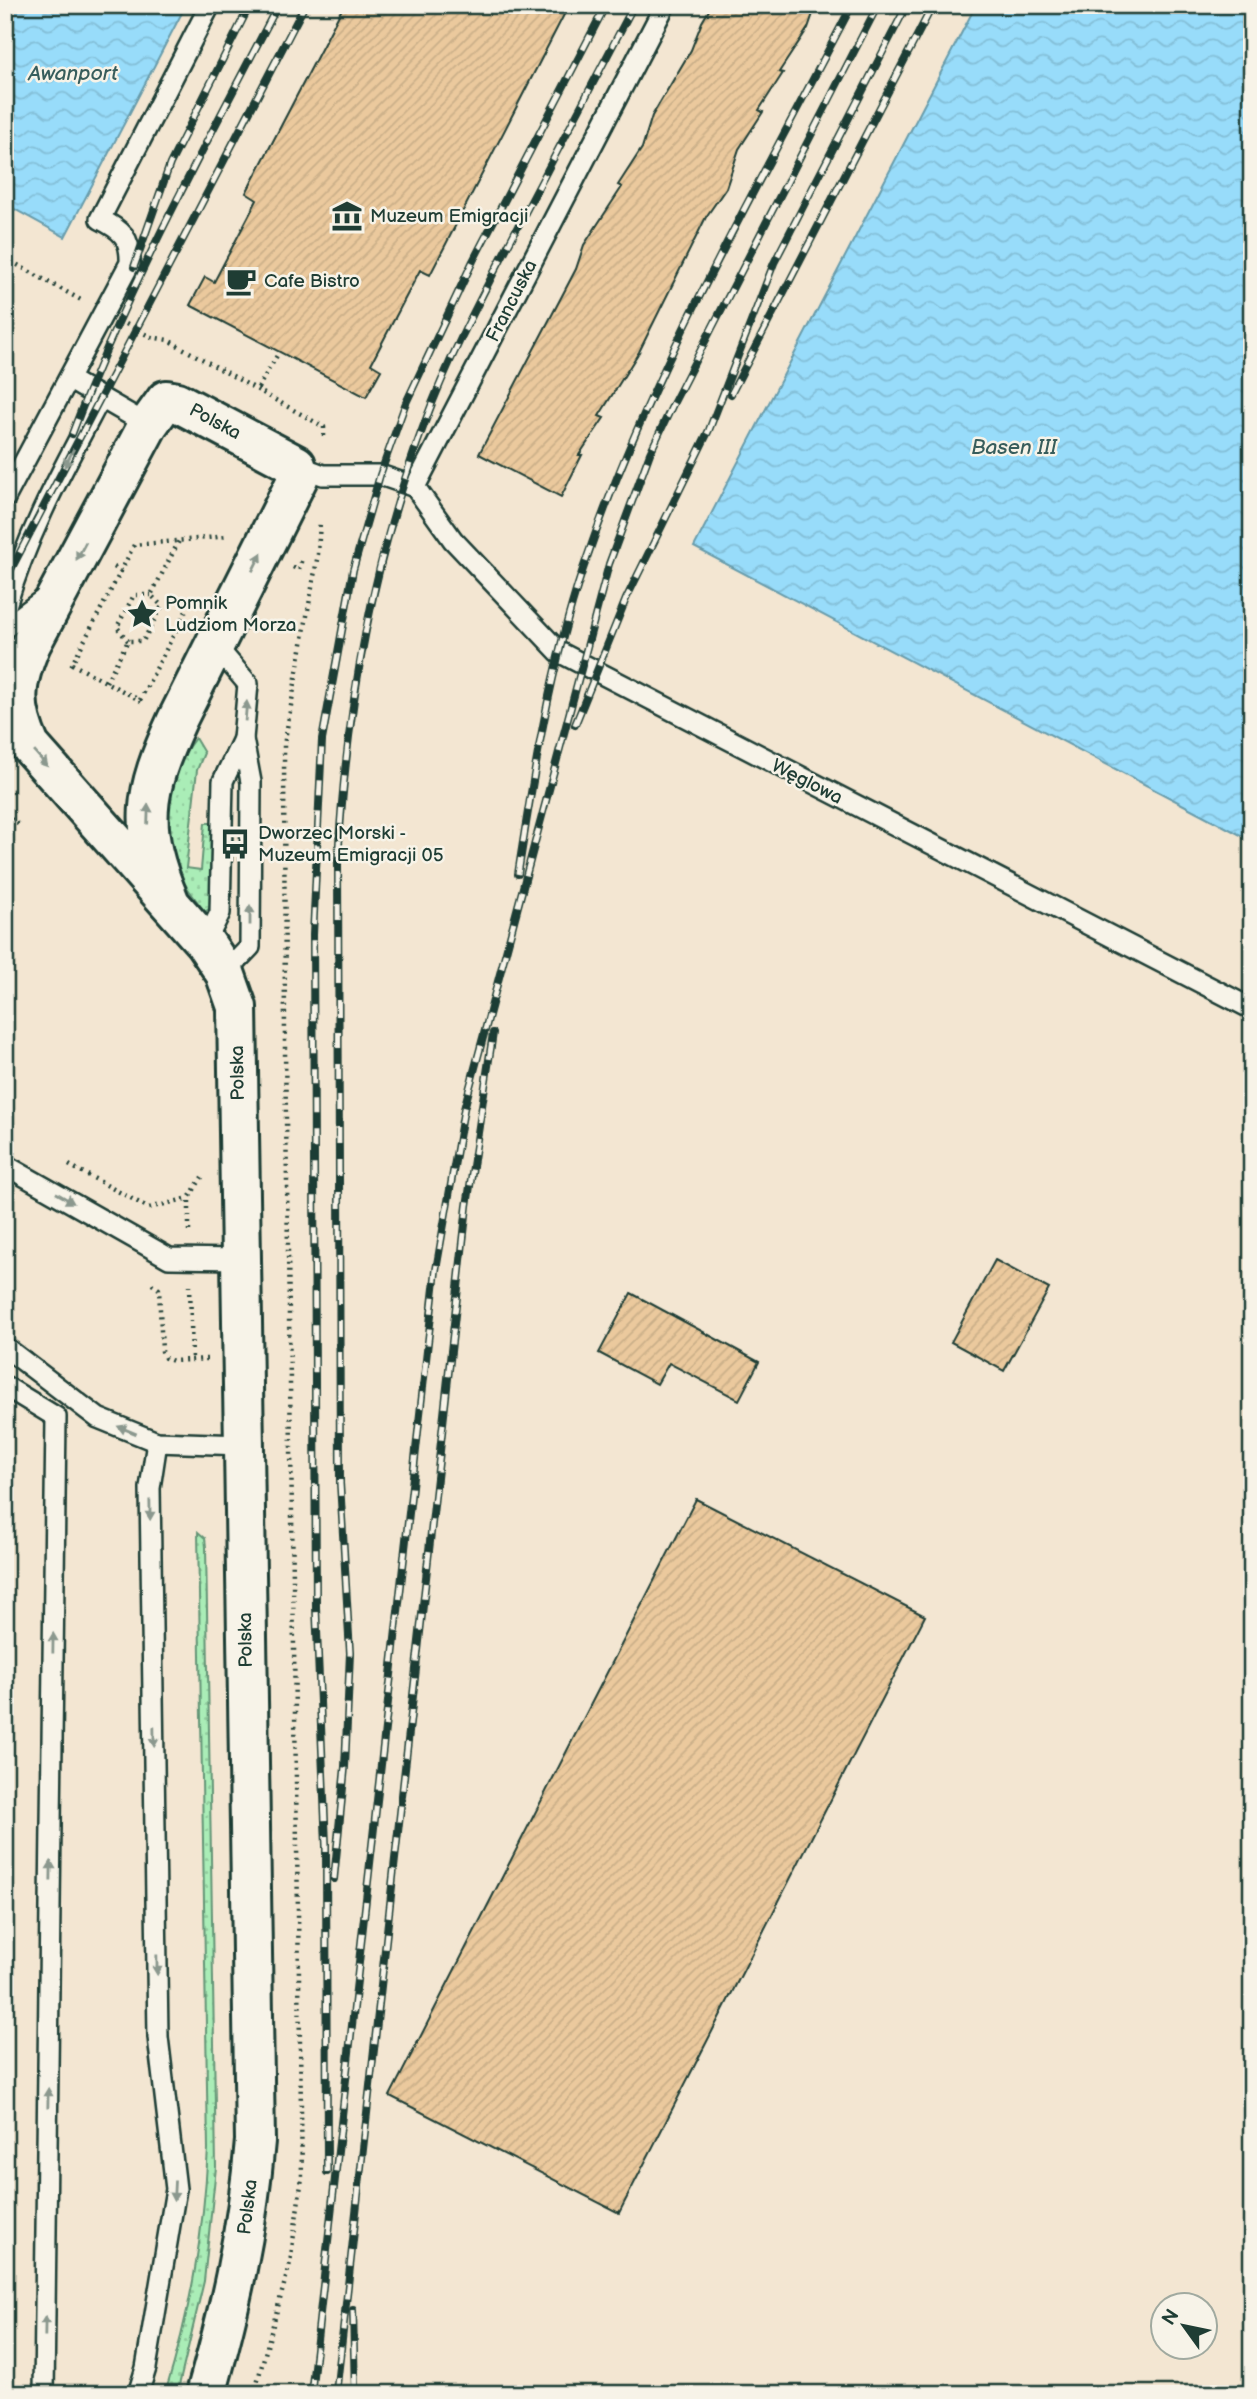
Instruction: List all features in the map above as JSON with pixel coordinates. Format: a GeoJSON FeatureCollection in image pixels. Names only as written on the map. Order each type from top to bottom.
{"type":"FeatureCollection","features":[{"type":"Feature","properties":{"kind":"highway","name":"Polska"},"geometry":{"type":"LineString","coordinates":[[206,2394],[234,2295],[244,2243],[255,2141],[237,1007],[215,958],[170,903],[30,746],[19,722],[16,698],[18,674],[148,425],[166,400],[177,402],[310,470]]}},
{"type":"Feature","properties":{"kind":"highway","name":"Polska"},"geometry":{"type":"LineString","coordinates":[[170,903],[154,866],[147,829],[149,794],[159,759],[299,476],[310,470]]}},
{"type":"Feature","properties":{"kind":"lane"},"geometry":{"type":"LineString","coordinates":[[5,498],[130,263],[127,238],[120,229],[100,219],[210,5]]}},
{"type":"Feature","properties":{"kind":"lane","name":"Francuska"},"geometry":{"type":"LineString","coordinates":[[415,487],[665,5]]}},
{"type":"Feature","properties":{"kind":"lane"},"geometry":{"type":"LineString","coordinates":[[70,380],[148,425]]}},
{"type":"Feature","properties":{"kind":"lane"},"geometry":{"type":"LineString","coordinates":[[5,609],[21,555],[35,524],[101,397]]}},
{"type":"Feature","properties":{"kind":"lane"},"geometry":{"type":"LineString","coordinates":[[310,470],[380,475],[415,487]]}},
{"type":"Feature","properties":{"kind":"lane","name":"Węglowa"},"geometry":{"type":"LineString","coordinates":[[415,487],[453,540],[559,652],[1252,1009]]}},
{"type":"Feature","properties":{"kind":"lane"},"geometry":{"type":"LineString","coordinates":[[5,628],[63,585]]}},
{"type":"Feature","properties":{"kind":"lane"},"geometry":{"type":"LineString","coordinates":[[215,645],[248,684],[243,739],[251,782],[250,947],[215,958],[220,913],[223,780],[243,739]]}},
{"type":"Feature","properties":{"kind":"lane"},"geometry":{"type":"LineString","coordinates":[[5,1165],[169,1258],[240,1259]]}},
{"type":"Feature","properties":{"kind":"lane"},"geometry":{"type":"LineString","coordinates":[[5,1347],[98,1418],[157,1442],[242,1445]]}},
{"type":"Feature","properties":{"kind":"lane"},"geometry":{"type":"LineString","coordinates":[[5,1386],[56,1417],[44,2394]]}},
{"type":"Feature","properties":{"kind":"lane"},"geometry":{"type":"LineString","coordinates":[[138,2394],[146,2368],[176,2189],[158,2037],[150,1488],[157,1442]]}},
{"type":"Feature","properties":{"kind":"path"},"geometry":{"type":"LineString","coordinates":[[5,258],[83,301]]}},
{"type":"Feature","properties":{"kind":"path"},"geometry":{"type":"LineString","coordinates":[[129,326],[150,337]]}},
{"type":"Feature","properties":{"kind":"path"},"geometry":{"type":"LineString","coordinates":[[258,388],[279,352]]}},
{"type":"Feature","properties":{"kind":"path"},"geometry":{"type":"LineString","coordinates":[[254,2394],[290,2263],[302,2178],[285,1052],[284,745],[318,554],[310,470]]}},
{"type":"Feature","properties":{"kind":"path"},"geometry":{"type":"LineString","coordinates":[[219,547],[225,535]]}},
{"type":"Feature","properties":{"kind":"path"},"geometry":{"type":"LineString","coordinates":[[147,704],[72,664],[118,569],[134,545],[225,535],[232,538]]}},
{"type":"Feature","properties":{"kind":"path"},"geometry":{"type":"LineString","coordinates":[[151,595],[179,540]]}},
{"type":"Feature","properties":{"kind":"path"},"geometry":{"type":"LineString","coordinates":[[134,594],[151,595],[162,606],[143,641],[128,641],[117,627],[134,594]]}},
{"type":"Feature","properties":{"kind":"path"},"geometry":{"type":"LineString","coordinates":[[140,700],[189,606]]}},
{"type":"Feature","properties":{"kind":"path"},"geometry":{"type":"LineString","coordinates":[[106,682],[128,641]]}},
{"type":"Feature","properties":{"kind":"path"},"geometry":{"type":"LineString","coordinates":[[5,792],[18,790],[29,793]]}},
{"type":"Feature","properties":{"kind":"path"},"geometry":{"type":"LineString","coordinates":[[5,815],[22,827]]}},
{"type":"Feature","properties":{"kind":"path"},"geometry":{"type":"LineString","coordinates":[[5,1132],[17,1138]]}},
{"type":"Feature","properties":{"kind":"path"},"geometry":{"type":"LineString","coordinates":[[64,1163],[149,1208],[189,1198]]}},
{"type":"Feature","properties":{"kind":"path"},"geometry":{"type":"LineString","coordinates":[[148,1281],[159,1289],[162,1351],[165,1358],[173,1361],[192,1360],[189,1198],[206,1170]]}},
{"type":"Feature","properties":{"kind":"green space"},"geometry":{"type":"Polygon","coordinates":[[[195,738],[204,753],[197,770],[186,868],[201,870],[205,823],[212,823],[210,908],[205,912],[175,869],[165,830],[165,814],[172,781],[195,738]]]}},
{"type":"Feature","properties":{"kind":"green space"},"geometry":{"type":"Polygon","coordinates":[[[198,1532],[205,1538],[206,1547],[216,2167],[204,2281],[177,2394],[165,2394],[194,2273],[203,2213],[208,2149],[198,1532]]]}},
{"type":"Feature","properties":{"kind":"water","name":"Awanport"},"geometry":{"type":"Polygon","coordinates":[[[5,5],[186,5],[65,237],[5,204],[5,5]]]}},
{"type":"Feature","properties":{"kind":"water","name":"Basen III"},"geometry":{"type":"Polygon","coordinates":[[[976,5],[1252,5],[1252,841],[694,547],[976,5]]]}},
{"type":"Feature","properties":{"kind":"building"},"geometry":{"type":"Polygon","coordinates":[[[344,5],[569,5],[430,275],[420,270],[371,364],[381,370],[366,397],[190,305],[205,277],[214,282],[257,200],[246,193],[344,5]]]}},
{"type":"Feature","properties":{"kind":"building"},"geometry":{"type":"Polygon","coordinates":[[[712,5],[816,5],[808,28],[779,72],[783,73],[759,110],[763,112],[739,149],[726,188],[706,217],[639,352],[599,416],[604,418],[579,455],[582,455],[561,497],[479,454],[576,269],[584,245],[622,187],[618,185],[642,148],[652,116],[691,50],[712,5]]]}},
{"type":"Feature","properties":{"kind":"building"},"geometry":{"type":"Polygon","coordinates":[[[995,1260],[1049,1289],[1004,1371],[951,1342],[995,1260]]]}},
{"type":"Feature","properties":{"kind":"building"},"geometry":{"type":"Polygon","coordinates":[[[631,1293],[759,1362],[739,1400],[669,1363],[657,1384],[599,1353],[631,1293]]]}},
{"type":"Feature","properties":{"kind":"building"},"geometry":{"type":"Polygon","coordinates":[[[696,1499],[925,1616],[619,2213],[390,2096],[696,1499]]]}},
{"type":"Feature","properties":{"kind":"railway"},"geometry":{"type":"LineString","coordinates":[[134,267],[170,164],[250,5]]}},
{"type":"Feature","properties":{"kind":"railway"},"geometry":{"type":"LineString","coordinates":[[72,434],[143,270],[278,5]]}},
{"type":"Feature","properties":{"kind":"railway"},"geometry":{"type":"LineString","coordinates":[[5,581],[305,5]]}},
{"type":"Feature","properties":{"kind":"railway"},"geometry":{"type":"LineString","coordinates":[[327,2172],[326,1845],[316,1607],[313,935],[322,740],[353,570],[380,475],[405,405],[473,261],[606,5]]}},
{"type":"Feature","properties":{"kind":"railway"},"geometry":{"type":"LineString","coordinates":[[334,1879],[345,1767],[350,1653],[340,1483],[338,861],[347,749],[355,693],[364,638],[390,529],[406,475],[435,397],[481,298],[634,5]]}},
{"type":"Feature","properties":{"kind":"railway"},"geometry":{"type":"LineString","coordinates":[[518,874],[537,758],[561,644],[583,569],[610,496],[672,352],[852,5]]}},
{"type":"Feature","properties":{"kind":"railway"},"geometry":{"type":"LineString","coordinates":[[311,2394],[436,1270],[464,1109],[609,564],[650,453],[878,5]]}},
{"type":"Feature","properties":{"kind":"railway"},"geometry":{"type":"LineString","coordinates":[[575,725],[626,599],[709,430],[774,263],[907,5]]}},
{"type":"Feature","properties":{"kind":"railway"},"geometry":{"type":"LineString","coordinates":[[731,394],[933,5]]}},
{"type":"Feature","properties":{"kind":"railway"},"geometry":{"type":"LineString","coordinates":[[336,2394],[467,1206],[493,1033]]}},
{"type":"Feature","properties":{"kind":"railway"},"geometry":{"type":"LineString","coordinates":[[353,2310],[355,2394]]}},
{"type":"Feature","properties":{"kind":"place","name":"Muzeum Emigracji"},"geometry":{"type":"Point","coordinates":[347,216]}},
{"type":"Feature","properties":{"kind":"place","name":"Cafe Bistro"},"geometry":{"type":"Point","coordinates":[241,281]}},
{"type":"Feature","properties":{"kind":"place","name":"Pomnik Ludziom Morza"},"geometry":{"type":"Point","coordinates":[142,614]}},
{"type":"Feature","properties":{"kind":"place","name":"Dworzec Morski - Muzeum Emigracji 05"},"geometry":{"type":"Point","coordinates":[235,844]}}]}
